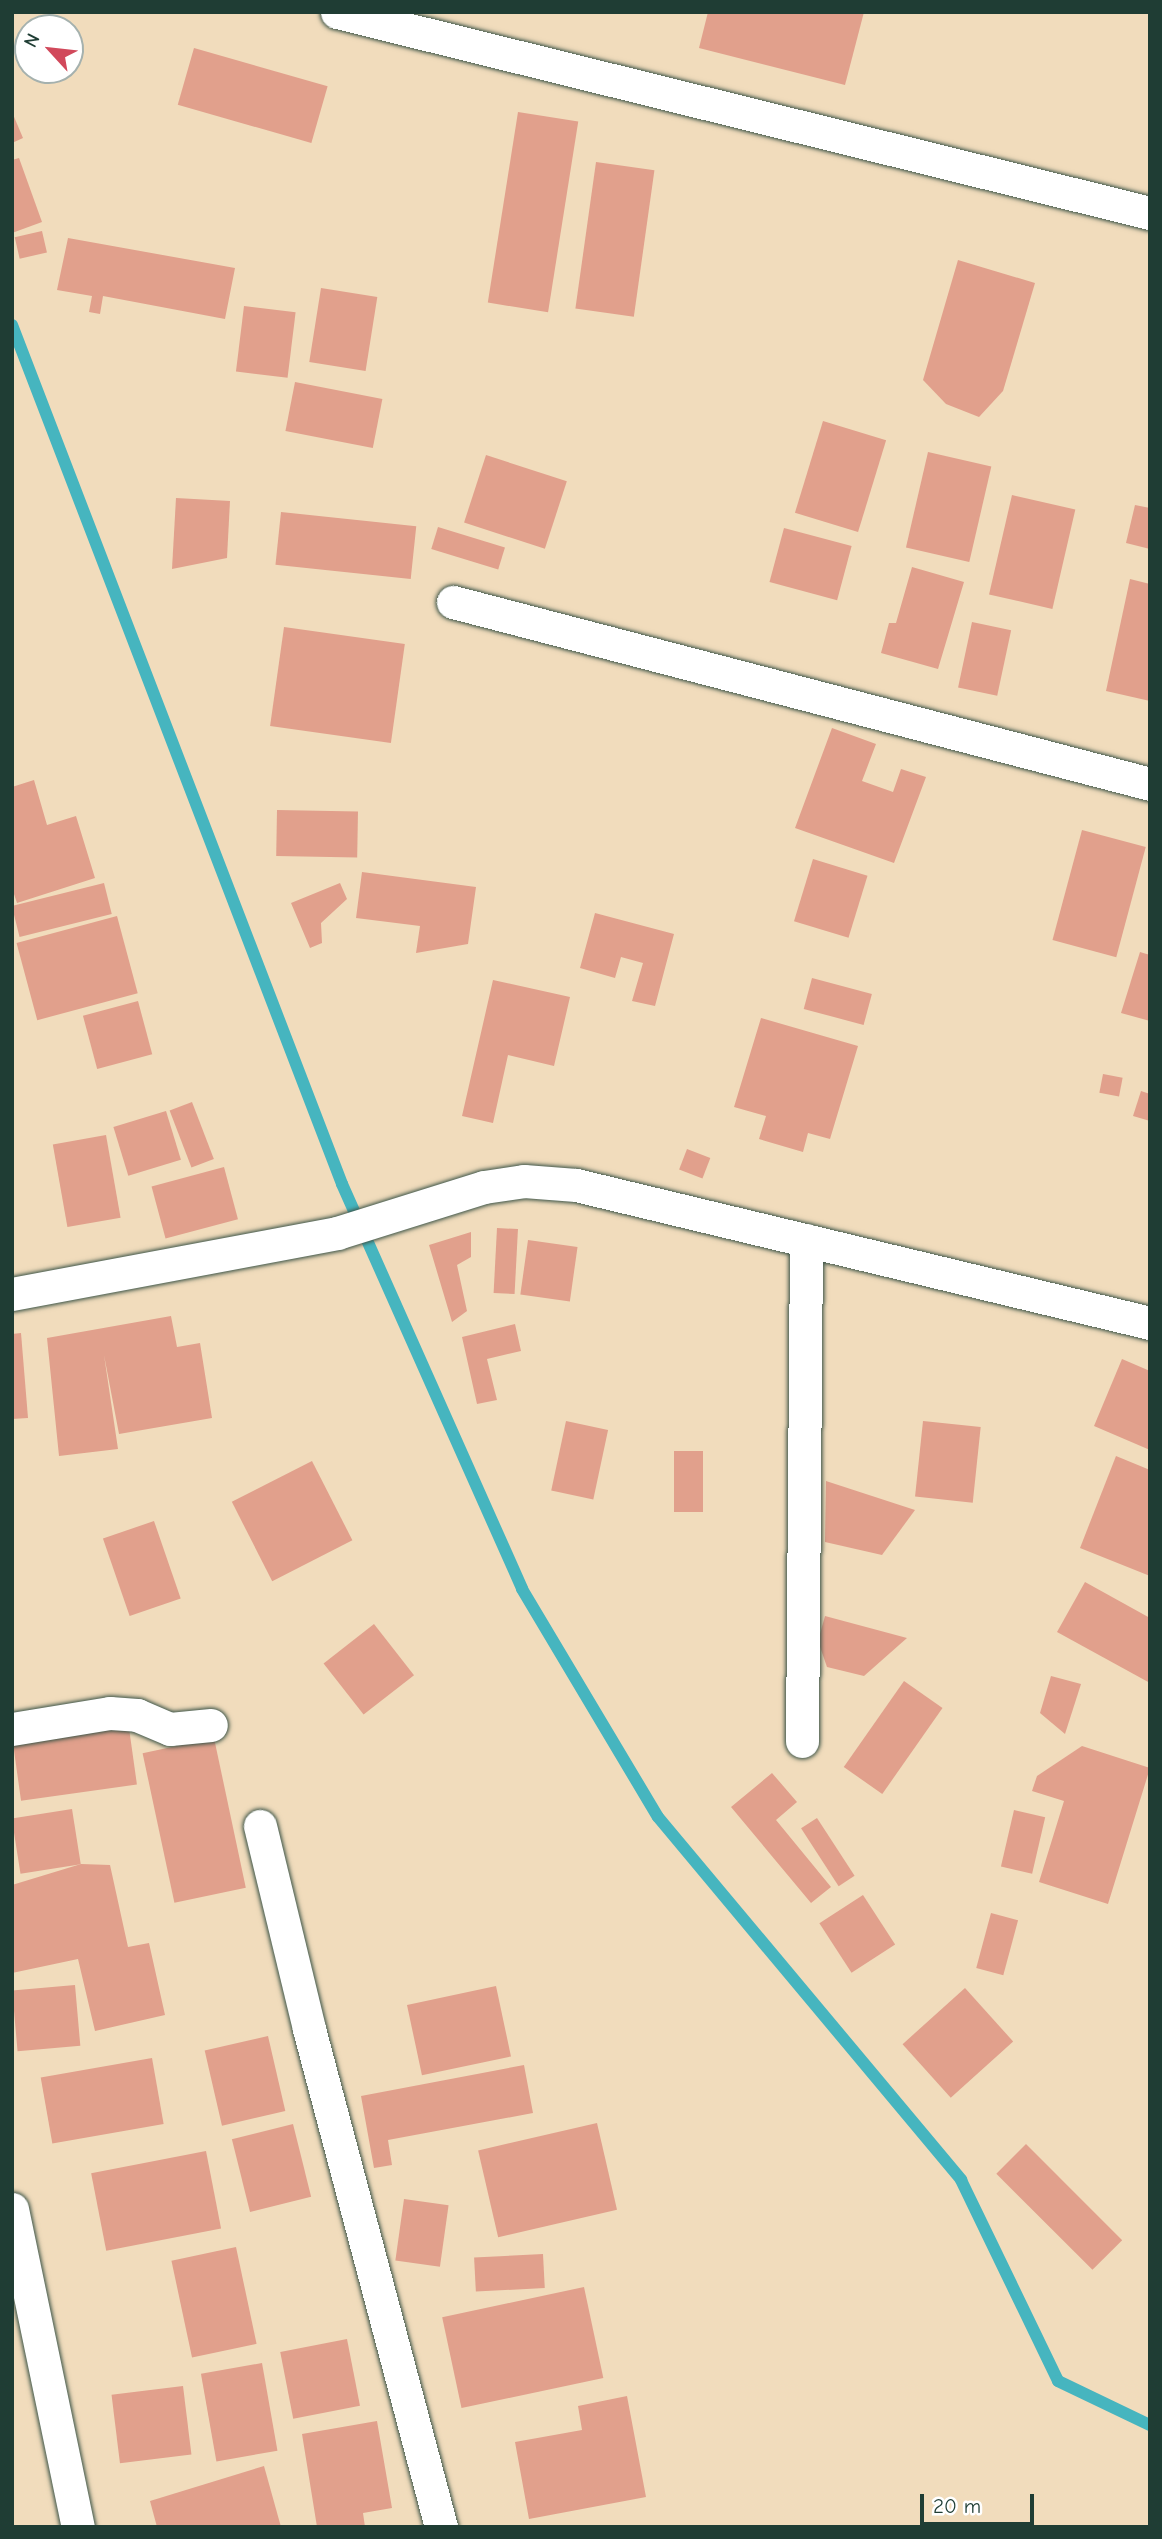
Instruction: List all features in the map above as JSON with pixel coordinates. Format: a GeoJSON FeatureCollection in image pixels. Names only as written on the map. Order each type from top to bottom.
{"type":"FeatureCollection","features":[{"type":"Feature","properties":{"kind":"street"},"geometry":{"type":"LineString","coordinates":[[337,12],[1150,212]]}},
{"type":"Feature","properties":{"kind":"street"},"geometry":{"type":"LineString","coordinates":[[453,602],[1150,784]]}},
{"type":"Feature","properties":{"kind":"street"},"geometry":{"type":"LineString","coordinates":[[12,1294],[337,1233],[484,1187],[524,1181],[576,1185],[1150,1323]]}},
{"type":"Feature","properties":{"kind":"street"},"geometry":{"type":"LineString","coordinates":[[802,1741],[806,1240]]}},
{"type":"Feature","properties":{"kind":"street"},"geometry":{"type":"LineString","coordinates":[[12,1729],[110,1713],[136,1715],[170,1729],[211,1725]]}},
{"type":"Feature","properties":{"kind":"street"},"geometry":{"type":"LineString","coordinates":[[260,1826],[309,2029],[441,2527]]}},
{"type":"Feature","properties":{"kind":"street"},"geometry":{"type":"LineString","coordinates":[[12,2209],[78,2527]]}},
{"type":"Feature","properties":{"kind":"building"},"geometry":{"type":"Polygon","coordinates":[[[708,12],[864,12],[845,85],[699,48],[708,12]]]}},
{"type":"Feature","properties":{"kind":"building"},"geometry":{"type":"Polygon","coordinates":[[[194,48],[328,86],[311,143],[178,105],[194,48]]]}},
{"type":"Feature","properties":{"kind":"building"},"geometry":{"type":"Polygon","coordinates":[[[12,112],[23,138],[12,143],[12,112]]]}},
{"type":"Feature","properties":{"kind":"building"},"geometry":{"type":"Polygon","coordinates":[[[518,112],[578,122],[548,312],[488,303],[518,112]]]}},
{"type":"Feature","properties":{"kind":"building"},"geometry":{"type":"Polygon","coordinates":[[[19,158],[42,222],[12,233],[12,160],[19,158]]]}},
{"type":"Feature","properties":{"kind":"building"},"geometry":{"type":"Polygon","coordinates":[[[596,162],[654,170],[634,317],[575,309],[596,162]]]}},
{"type":"Feature","properties":{"kind":"building"},"geometry":{"type":"Polygon","coordinates":[[[42,231],[47,252],[20,259],[15,237],[42,231]]]}},
{"type":"Feature","properties":{"kind":"building"},"geometry":{"type":"Polygon","coordinates":[[[68,238],[235,268],[225,319],[103,296],[100,314],[89,312],[92,296],[57,290],[68,238]]]}},
{"type":"Feature","properties":{"kind":"building"},"geometry":{"type":"Polygon","coordinates":[[[958,260],[1035,283],[1003,391],[979,417],[946,404],[923,380],[958,260]]]}},
{"type":"Feature","properties":{"kind":"building"},"geometry":{"type":"Polygon","coordinates":[[[321,288],[377,297],[366,371],[309,362],[321,288]]]}},
{"type":"Feature","properties":{"kind":"building"},"geometry":{"type":"Polygon","coordinates":[[[244,306],[296,312],[288,378],[236,372],[244,306]]]}},
{"type":"Feature","properties":{"kind":"building"},"geometry":{"type":"Polygon","coordinates":[[[295,382],[382,399],[373,448],[285,431],[295,382]]]}},
{"type":"Feature","properties":{"kind":"building"},"geometry":{"type":"Polygon","coordinates":[[[823,421],[886,440],[858,532],[795,513],[823,421]]]}},
{"type":"Feature","properties":{"kind":"building"},"geometry":{"type":"Polygon","coordinates":[[[928,452],[991,467],[969,562],[906,547],[928,452]]]}},
{"type":"Feature","properties":{"kind":"building"},"geometry":{"type":"Polygon","coordinates":[[[486,455],[567,481],[545,549],[464,523],[486,455]]]}},
{"type":"Feature","properties":{"kind":"building"},"geometry":{"type":"Polygon","coordinates":[[[1012,495],[1075,510],[1052,609],[989,594],[1012,495]]]}},
{"type":"Feature","properties":{"kind":"building"},"geometry":{"type":"Polygon","coordinates":[[[176,498],[230,501],[227,558],[172,569],[176,498]]]}},
{"type":"Feature","properties":{"kind":"building"},"geometry":{"type":"Polygon","coordinates":[[[1135,505],[1150,508],[1150,549],[1126,543],[1135,505]]]}},
{"type":"Feature","properties":{"kind":"building"},"geometry":{"type":"Polygon","coordinates":[[[281,512],[416,526],[411,579],[275,565],[281,512]]]}},
{"type":"Feature","properties":{"kind":"building"},"geometry":{"type":"Polygon","coordinates":[[[438,527],[505,547],[498,569],[431,549],[438,527]]]}},
{"type":"Feature","properties":{"kind":"building"},"geometry":{"type":"Polygon","coordinates":[[[784,528],[852,546],[837,600],[770,582],[784,528]]]}},
{"type":"Feature","properties":{"kind":"building"},"geometry":{"type":"Polygon","coordinates":[[[912,567],[964,582],[938,669],[881,653],[889,623],[896,623],[912,567]]]}},
{"type":"Feature","properties":{"kind":"building"},"geometry":{"type":"Polygon","coordinates":[[[1130,579],[1150,584],[1150,701],[1106,691],[1130,579]]]}},
{"type":"Feature","properties":{"kind":"building"},"geometry":{"type":"Polygon","coordinates":[[[972,622],[1011,630],[997,696],[958,688],[972,622]]]}},
{"type":"Feature","properties":{"kind":"building"},"geometry":{"type":"Polygon","coordinates":[[[284,627],[405,644],[391,743],[270,726],[284,627]]]}},
{"type":"Feature","properties":{"kind":"building"},"geometry":{"type":"Polygon","coordinates":[[[832,728],[876,744],[862,781],[893,792],[901,769],[926,777],[894,863],[795,828],[832,728]]]}},
{"type":"Feature","properties":{"kind":"building"},"geometry":{"type":"Polygon","coordinates":[[[34,780],[47,825],[76,816],[95,878],[17,903],[12,888],[12,787],[34,780]]]}},
{"type":"Feature","properties":{"kind":"building"},"geometry":{"type":"Polygon","coordinates":[[[277,810],[358,811],[357,857],[276,856],[277,810]]]}},
{"type":"Feature","properties":{"kind":"building"},"geometry":{"type":"Polygon","coordinates":[[[1082,830],[1146,847],[1116,957],[1052,940],[1082,830]]]}},
{"type":"Feature","properties":{"kind":"building"},"geometry":{"type":"Polygon","coordinates":[[[813,859],[868,876],[849,938],[794,921],[813,859]]]}},
{"type":"Feature","properties":{"kind":"building"},"geometry":{"type":"Polygon","coordinates":[[[362,872],[476,887],[468,944],[416,953],[420,926],[356,918],[362,872]]]}},
{"type":"Feature","properties":{"kind":"building"},"geometry":{"type":"Polygon","coordinates":[[[104,883],[112,914],[20,937],[12,906],[104,883]]]}},
{"type":"Feature","properties":{"kind":"building"},"geometry":{"type":"Polygon","coordinates":[[[340,883],[347,899],[321,923],[322,943],[310,948],[291,903],[340,883]]]}},
{"type":"Feature","properties":{"kind":"building"},"geometry":{"type":"Polygon","coordinates":[[[595,913],[674,934],[655,1006],[632,1001],[643,963],[621,957],[615,978],[580,968],[595,913]]]}},
{"type":"Feature","properties":{"kind":"building"},"geometry":{"type":"Polygon","coordinates":[[[117,916],[138,993],[37,1020],[17,943],[117,916]]]}},
{"type":"Feature","properties":{"kind":"building"},"geometry":{"type":"Polygon","coordinates":[[[1140,952],[1150,955],[1150,1021],[1121,1013],[1140,952]]]}},
{"type":"Feature","properties":{"kind":"building"},"geometry":{"type":"Polygon","coordinates":[[[812,978],[872,994],[864,1025],[804,1009],[812,978]]]}},
{"type":"Feature","properties":{"kind":"building"},"geometry":{"type":"Polygon","coordinates":[[[493,980],[570,997],[554,1066],[508,1055],[493,1123],[462,1116],[493,980]]]}},
{"type":"Feature","properties":{"kind":"building"},"geometry":{"type":"Polygon","coordinates":[[[138,1001],[152,1054],[97,1069],[83,1016],[138,1001]]]}},
{"type":"Feature","properties":{"kind":"building"},"geometry":{"type":"Polygon","coordinates":[[[761,1018],[858,1046],[830,1139],[808,1133],[803,1152],[759,1139],[766,1116],[734,1107],[761,1018]]]}},
{"type":"Feature","properties":{"kind":"building"},"geometry":{"type":"Polygon","coordinates":[[[1103,1074],[1123,1078],[1119,1096],[1099,1093],[1103,1074]]]}},
{"type":"Feature","properties":{"kind":"building"},"geometry":{"type":"Polygon","coordinates":[[[1141,1091],[1150,1094],[1150,1121],[1133,1116],[1141,1091]]]}},
{"type":"Feature","properties":{"kind":"building"},"geometry":{"type":"Polygon","coordinates":[[[192,1102],[214,1159],[191,1168],[170,1111],[192,1102]]]}},
{"type":"Feature","properties":{"kind":"building"},"geometry":{"type":"Polygon","coordinates":[[[166,1111],[181,1160],[128,1176],[113,1127],[166,1111]]]}},
{"type":"Feature","properties":{"kind":"building"},"geometry":{"type":"Polygon","coordinates":[[[106,1135],[121,1218],[67,1227],[53,1144],[106,1135]]]}},
{"type":"Feature","properties":{"kind":"building"},"geometry":{"type":"Polygon","coordinates":[[[687,1149],[710,1158],[702,1178],[679,1170],[687,1149]]]}},
{"type":"Feature","properties":{"kind":"building"},"geometry":{"type":"Polygon","coordinates":[[[224,1167],[238,1219],[166,1239],[152,1186],[224,1167]]]}},
{"type":"Feature","properties":{"kind":"building"},"geometry":{"type":"Polygon","coordinates":[[[497,1228],[518,1229],[515,1294],[494,1293],[497,1228]]]}},
{"type":"Feature","properties":{"kind":"building"},"geometry":{"type":"Polygon","coordinates":[[[471,1232],[471,1257],[457,1265],[467,1311],[452,1322],[429,1245],[471,1232]]]}},
{"type":"Feature","properties":{"kind":"building"},"geometry":{"type":"Polygon","coordinates":[[[528,1240],[578,1247],[570,1301],[520,1294],[528,1240]]]}},
{"type":"Feature","properties":{"kind":"building"},"geometry":{"type":"Polygon","coordinates":[[[171,1316],[177,1347],[200,1343],[212,1418],[119,1434],[104,1355],[118,1449],[59,1456],[47,1338],[171,1316]]]}},
{"type":"Feature","properties":{"kind":"building"},"geometry":{"type":"Polygon","coordinates":[[[515,1324],[521,1351],[487,1359],[497,1400],[477,1404],[462,1337],[515,1324]]]}},
{"type":"Feature","properties":{"kind":"building"},"geometry":{"type":"Polygon","coordinates":[[[21,1333],[28,1418],[12,1419],[12,1334],[21,1333]]]}},
{"type":"Feature","properties":{"kind":"building"},"geometry":{"type":"Polygon","coordinates":[[[1122,1359],[1150,1371],[1150,1450],[1094,1426],[1122,1359]]]}},
{"type":"Feature","properties":{"kind":"building"},"geometry":{"type":"Polygon","coordinates":[[[566,1421],[608,1430],[593,1499],[551,1490],[566,1421]]]}},
{"type":"Feature","properties":{"kind":"building"},"geometry":{"type":"Polygon","coordinates":[[[923,1421],[981,1427],[973,1503],[915,1497],[923,1421]]]}},
{"type":"Feature","properties":{"kind":"building"},"geometry":{"type":"Polygon","coordinates":[[[674,1451],[703,1451],[703,1512],[674,1512],[674,1451]]]}},
{"type":"Feature","properties":{"kind":"building"},"geometry":{"type":"Polygon","coordinates":[[[1116,1456],[1150,1470],[1150,1576],[1080,1548],[1116,1456]]]}},
{"type":"Feature","properties":{"kind":"building"},"geometry":{"type":"Polygon","coordinates":[[[312,1461],[352,1540],[272,1581],[232,1502],[312,1461]]]}},
{"type":"Feature","properties":{"kind":"building"},"geometry":{"type":"Polygon","coordinates":[[[826,1481],[915,1510],[882,1555],[825,1542],[826,1481]]]}},
{"type":"Feature","properties":{"kind":"building"},"geometry":{"type":"Polygon","coordinates":[[[154,1521],[181,1599],[130,1616],[103,1539],[154,1521]]]}},
{"type":"Feature","properties":{"kind":"building"},"geometry":{"type":"Polygon","coordinates":[[[1085,1582],[1150,1618],[1150,1683],[1057,1632],[1085,1582]]]}},
{"type":"Feature","properties":{"kind":"building"},"geometry":{"type":"Polygon","coordinates":[[[825,1616],[907,1638],[864,1676],[827,1667],[818,1641],[825,1616]]]}},
{"type":"Feature","properties":{"kind":"building"},"geometry":{"type":"Polygon","coordinates":[[[374,1624],[414,1675],[364,1715],[324,1663],[374,1624]]]}},
{"type":"Feature","properties":{"kind":"building"},"geometry":{"type":"Polygon","coordinates":[[[1051,1676],[1081,1684],[1065,1734],[1040,1713],[1051,1676]]]}},
{"type":"Feature","properties":{"kind":"building"},"geometry":{"type":"Polygon","coordinates":[[[904,1681],[943,1708],[882,1794],[844,1767],[904,1681]]]}},
{"type":"Feature","properties":{"kind":"building"},"geometry":{"type":"Polygon","coordinates":[[[128,1721],[137,1784],[21,1801],[12,1737],[128,1721]]]}},
{"type":"Feature","properties":{"kind":"building"},"geometry":{"type":"Polygon","coordinates":[[[214,1738],[246,1888],[174,1903],[143,1753],[214,1738]]]}},
{"type":"Feature","properties":{"kind":"building"},"geometry":{"type":"Polygon","coordinates":[[[1082,1746],[1150,1768],[1108,1904],[1039,1882],[1064,1801],[1032,1791],[1037,1776],[1082,1746]]]}},
{"type":"Feature","properties":{"kind":"building"},"geometry":{"type":"Polygon","coordinates":[[[772,1773],[797,1802],[776,1820],[831,1887],[811,1903],[731,1807],[772,1773]]]}},
{"type":"Feature","properties":{"kind":"building"},"geometry":{"type":"Polygon","coordinates":[[[72,1809],[81,1864],[21,1874],[12,1819],[72,1809]]]}},
{"type":"Feature","properties":{"kind":"building"},"geometry":{"type":"Polygon","coordinates":[[[1014,1810],[1045,1817],[1032,1874],[1001,1867],[1014,1810]]]}},
{"type":"Feature","properties":{"kind":"building"},"geometry":{"type":"Polygon","coordinates":[[[817,1818],[855,1876],[839,1886],[801,1828],[817,1818]]]}},
{"type":"Feature","properties":{"kind":"building"},"geometry":{"type":"Polygon","coordinates":[[[81,1864],[110,1865],[128,1947],[149,1943],[165,2015],[95,2031],[78,1959],[12,1973],[12,1885],[81,1864]]]}},
{"type":"Feature","properties":{"kind":"building"},"geometry":{"type":"Polygon","coordinates":[[[863,1895],[895,1944],[852,1973],[819,1923],[863,1895]]]}},
{"type":"Feature","properties":{"kind":"building"},"geometry":{"type":"Polygon","coordinates":[[[991,1913],[1018,1920],[1003,1975],[976,1968],[991,1913]]]}},
{"type":"Feature","properties":{"kind":"building"},"geometry":{"type":"Polygon","coordinates":[[[75,1985],[80,2046],[18,2051],[12,1990],[75,1985]]]}},
{"type":"Feature","properties":{"kind":"building"},"geometry":{"type":"Polygon","coordinates":[[[496,1986],[511,2056],[422,2075],[407,2005],[496,1986]]]}},
{"type":"Feature","properties":{"kind":"building"},"geometry":{"type":"Polygon","coordinates":[[[965,1988],[1013,2042],[951,2098],[903,2044],[965,1988]]]}},
{"type":"Feature","properties":{"kind":"building"},"geometry":{"type":"Polygon","coordinates":[[[268,2036],[285,2111],[222,2126],[205,2051],[268,2036]]]}},
{"type":"Feature","properties":{"kind":"building"},"geometry":{"type":"Polygon","coordinates":[[[152,2058],[164,2124],[52,2144],[41,2078],[152,2058]]]}},
{"type":"Feature","properties":{"kind":"building"},"geometry":{"type":"Polygon","coordinates":[[[524,2065],[533,2113],[388,2140],[392,2165],[374,2168],[361,2096],[524,2065]]]}},
{"type":"Feature","properties":{"kind":"building"},"geometry":{"type":"Polygon","coordinates":[[[597,2123],[617,2210],[498,2237],[478,2150],[597,2123]]]}},
{"type":"Feature","properties":{"kind":"building"},"geometry":{"type":"Polygon","coordinates":[[[293,2124],[311,2197],[250,2212],[232,2139],[293,2124]]]}},
{"type":"Feature","properties":{"kind":"building"},"geometry":{"type":"Polygon","coordinates":[[[1026,2144],[1122,2240],[1092,2270],[996,2174],[1026,2144]]]}},
{"type":"Feature","properties":{"kind":"building"},"geometry":{"type":"Polygon","coordinates":[[[206,2151],[221,2229],[106,2251],[91,2173],[206,2151]]]}},
{"type":"Feature","properties":{"kind":"building"},"geometry":{"type":"Polygon","coordinates":[[[404,2199],[449,2205],[440,2267],[395,2260],[404,2199]]]}},
{"type":"Feature","properties":{"kind":"building"},"geometry":{"type":"Polygon","coordinates":[[[236,2247],[257,2344],[192,2358],[171,2261],[236,2247]]]}},
{"type":"Feature","properties":{"kind":"building"},"geometry":{"type":"Polygon","coordinates":[[[543,2254],[545,2288],[476,2292],[474,2258],[543,2254]]]}},
{"type":"Feature","properties":{"kind":"building"},"geometry":{"type":"Polygon","coordinates":[[[584,2287],[603,2378],[462,2408],[442,2317],[584,2287]]]}},
{"type":"Feature","properties":{"kind":"building"},"geometry":{"type":"Polygon","coordinates":[[[347,2339],[360,2406],[293,2419],[280,2352],[347,2339]]]}},
{"type":"Feature","properties":{"kind":"building"},"geometry":{"type":"Polygon","coordinates":[[[262,2363],[277,2451],[216,2461],[201,2374],[262,2363]]]}},
{"type":"Feature","properties":{"kind":"building"},"geometry":{"type":"Polygon","coordinates":[[[183,2386],[191,2454],[120,2463],[112,2395],[183,2386]]]}},
{"type":"Feature","properties":{"kind":"building"},"geometry":{"type":"Polygon","coordinates":[[[627,2396],[646,2497],[529,2519],[515,2442],[582,2430],[578,2406],[627,2396]]]}},
{"type":"Feature","properties":{"kind":"building"},"geometry":{"type":"Polygon","coordinates":[[[377,2421],[392,2508],[363,2513],[365,2527],[317,2527],[302,2434],[377,2421]]]}},
{"type":"Feature","properties":{"kind":"building"},"geometry":{"type":"Polygon","coordinates":[[[264,2466],[281,2527],[157,2527],[150,2501],[264,2466]]]}},
{"type":"Feature","properties":{"kind":"waterway"},"geometry":{"type":"LineString","coordinates":[[12,325],[342,1184],[522,1589],[658,1817],[961,2180],[1058,2381],[1150,2425]]}}]}
